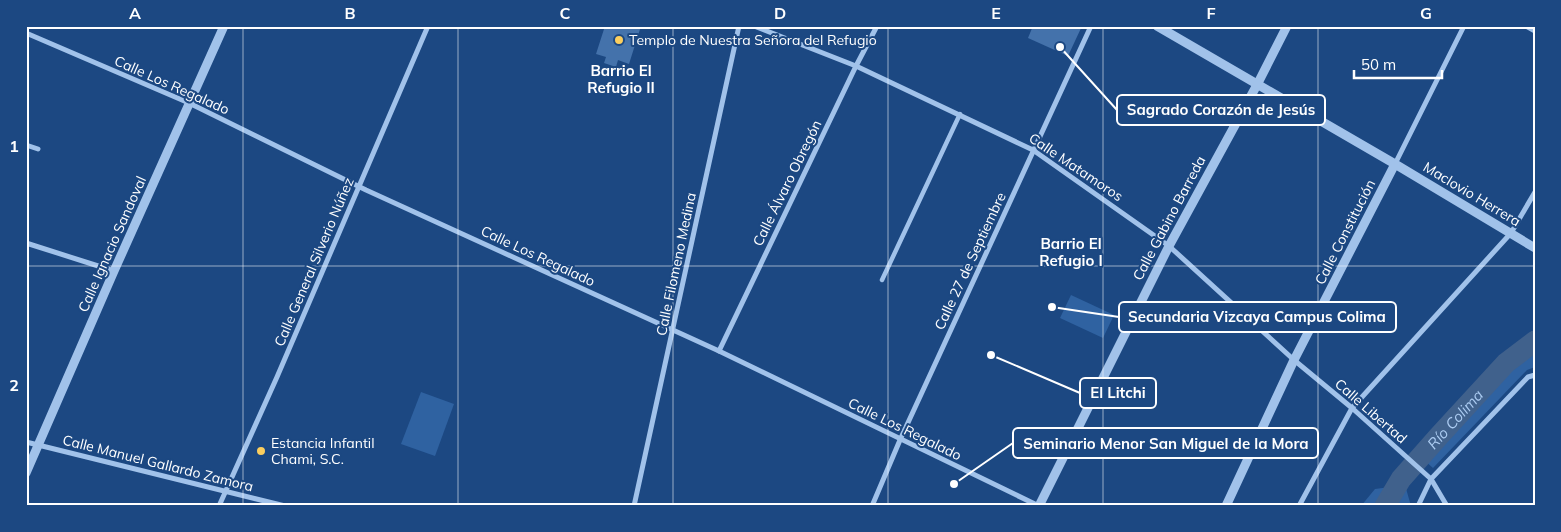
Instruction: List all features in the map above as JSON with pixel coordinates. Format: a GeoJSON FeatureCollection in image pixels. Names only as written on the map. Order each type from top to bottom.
{"type":"FeatureCollection","features":[{"type":"Feature","properties":{"kind":"street","name":"Calle Ignacio Sandoval"},"geometry":{"type":"LineString","coordinates":[[26,473],[224,26]]}},
{"type":"Feature","properties":{"kind":"street","name":"Calle General Silverio Núñez"},"geometry":{"type":"LineString","coordinates":[[219,506],[277,377],[428,26]]}},
{"type":"Feature","properties":{"kind":"street","name":"Calle Filomeno Medina"},"geometry":{"type":"LineString","coordinates":[[634,506],[739,26]]}},
{"type":"Feature","properties":{"kind":"street","name":"Calle Matamoros"},"geometry":{"type":"LineString","coordinates":[[754,26],[856,66],[1033,150],[1169,246],[1294,360]]}},
{"type":"Feature","properties":{"kind":"street","name":"Calle Álvaro Obregón"},"geometry":{"type":"LineString","coordinates":[[719,351],[877,26]]}},
{"type":"Feature","properties":{"kind":"street","name":"Calle 27 de Septiembre"},"geometry":{"type":"LineString","coordinates":[[872,506],[900,440],[1091,26]]}},
{"type":"Feature","properties":{"kind":"street","name":"Maclovio Herrera"},"geometry":{"type":"LineString","coordinates":[[1157,26],[1258,83],[1535,248]]}},
{"type":"Feature","properties":{"kind":"street","name":"Calle Gabino Barreda"},"geometry":{"type":"LineString","coordinates":[[1039,506],[1169,246],[1287,26]]}},
{"type":"Feature","properties":{"kind":"street","name":"Calle Constitución"},"geometry":{"type":"LineString","coordinates":[[1226,506],[1294,360],[1464,26]]}},
{"type":"Feature","properties":{"kind":"street"},"geometry":{"type":"LineString","coordinates":[[1526,26],[1535,32]]}},
{"type":"Feature","properties":{"kind":"street","name":"Calle Los Regalado"},"geometry":{"type":"LineString","coordinates":[[26,33],[189,103],[358,186],[719,351],[1039,506]]}},
{"type":"Feature","properties":{"kind":"street"},"geometry":{"type":"LineString","coordinates":[[882,280],[960,114]]}},
{"type":"Feature","properties":{"kind":"street"},"geometry":{"type":"LineString","coordinates":[[26,145],[38,149]]}},
{"type":"Feature","properties":{"kind":"street"},"geometry":{"type":"LineString","coordinates":[[1299,506],[1352,408],[1511,234],[1535,192]]}},
{"type":"Feature","properties":{"kind":"street"},"geometry":{"type":"LineString","coordinates":[[26,243],[114,271]]}},
{"type":"Feature","properties":{"kind":"street","name":"Calle Libertad"},"geometry":{"type":"LineString","coordinates":[[1294,360],[1352,408],[1431,479],[1447,506]]}},
{"type":"Feature","properties":{"kind":"street"},"geometry":{"type":"LineString","coordinates":[[1418,506],[1431,479],[1528,377],[1535,374]]}},
{"type":"Feature","properties":{"kind":"street","name":"Calle Manuel Gallardo Zamora"},"geometry":{"type":"LineString","coordinates":[[26,442],[285,506]]}},
{"type":"Feature","properties":{"kind":"shaded area"},"geometry":{"type":"Polygon","coordinates":[[[1071,295],[1114,315],[1103,338],[1060,318],[1071,295]]]}},
{"type":"Feature","properties":{"kind":"shaded area"},"geometry":{"type":"Polygon","coordinates":[[[1535,345],[1535,367],[1527,370],[1433,468],[1424,460],[1434,447],[1458,428],[1467,410],[1481,400],[1509,366],[1520,364],[1525,353],[1535,345]]]}},
{"type":"Feature","properties":{"kind":"shaded area"},"geometry":{"type":"Polygon","coordinates":[[[421,392],[454,404],[435,456],[401,444],[421,392]]]}},
{"type":"Feature","properties":{"kind":"shaded area"},"geometry":{"type":"Polygon","coordinates":[[[1405,485],[1411,506],[1361,506],[1375,489],[1405,485]]]}},
{"type":"Feature","properties":{"kind":"building","name":"Templo de Nuestra Señora del Refugio"},"geometry":{"type":"Polygon","coordinates":[[[605,26],[641,26],[629,64],[618,60],[616,67],[604,63],[606,57],[596,54],[605,26]]]}},
{"type":"Feature","properties":{"kind":"building"},"geometry":{"type":"Polygon","coordinates":[[[1033,26],[1082,26],[1068,56],[1028,38],[1033,26]]]}},
{"type":"Feature","properties":{"kind":"waterway","name":"Río Colima"},"geometry":{"type":"LineString","coordinates":[[1385,506],[1401,479],[1439,436],[1506,363],[1535,341]]}},
{"type":"Feature","properties":{"kind":"place","name":"Templo de Nuestra Señora del Refugio"},"geometry":{"type":"Point","coordinates":[619,40]}},
{"type":"Feature","properties":{"kind":"place","name":"Sagrado Corazón de Jesús"},"geometry":{"type":"Point","coordinates":[1060,47]}},
{"type":"Feature","properties":{"kind":"place","name":"Secundaria Vizcaya Campus Colima"},"geometry":{"type":"Point","coordinates":[1052,307]}},
{"type":"Feature","properties":{"kind":"place","name":"El Litchi"},"geometry":{"type":"Point","coordinates":[991,355]}},
{"type":"Feature","properties":{"kind":"place","name":"Estancia Infantil Chami, S.C."},"geometry":{"type":"Point","coordinates":[261,451]}},
{"type":"Feature","properties":{"kind":"place","name":"Seminario Menor San Miguel de la Mora"},"geometry":{"type":"Point","coordinates":[954,484]}},
{"type":"Feature","properties":{"kind":"district","name":"Barrio El Refugio II"},"geometry":{"type":"Point","coordinates":[621,78]}},
{"type":"Feature","properties":{"kind":"district","name":"Barrio El Refugio I"},"geometry":{"type":"Point","coordinates":[1071,252]}}]}
